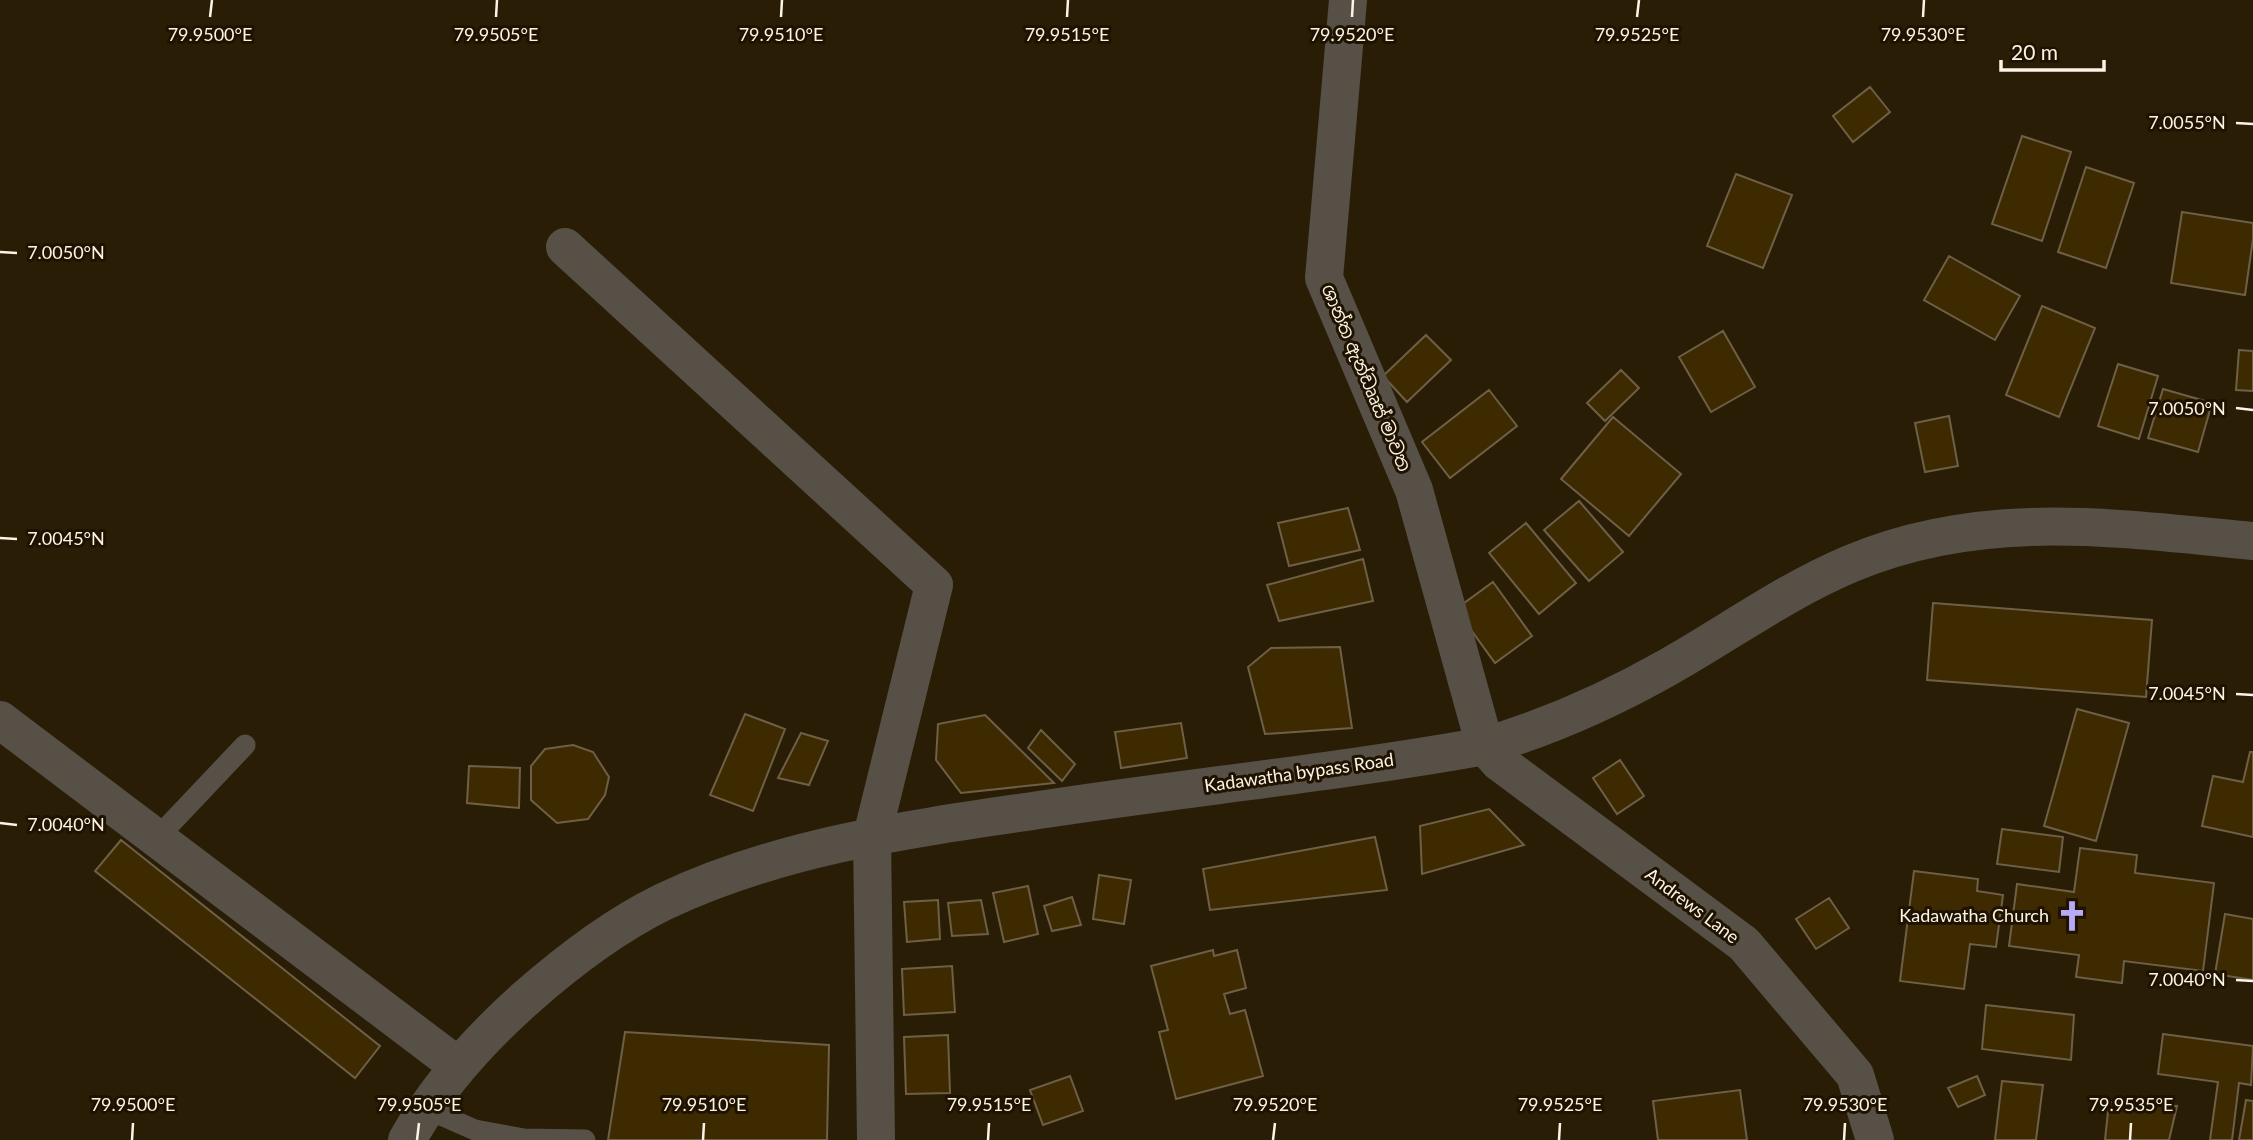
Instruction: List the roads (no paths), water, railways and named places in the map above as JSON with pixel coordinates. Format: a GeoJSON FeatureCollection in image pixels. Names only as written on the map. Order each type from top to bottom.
{"type":"FeatureCollection","features":[{"type":"Feature","properties":{"kind":"street","name":"ශාන්ත ඇන්ඩෘෘස් මාවත"},"geometry":{"type":"LineString","coordinates":[[1348,0],[1324,278],[1414,490],[1485,746]]}},
{"type":"Feature","properties":{"kind":"street"},"geometry":{"type":"LineString","coordinates":[[565,247],[934,585],[872,836],[876,1140]]}},
{"type":"Feature","properties":{"kind":"street","name":"Kadawatha bypass Road"},"geometry":{"type":"LineString","coordinates":[[416,1124],[458,1066],[494,1026],[570,959],[662,903],[762,863],[872,836],[1485,746],[1559,720],[1620,693],[1824,576],[1852,563],[1910,543],[1975,530],[2041,525],[2109,527],[2253,541]]}},
{"type":"Feature","properties":{"kind":"street"},"geometry":{"type":"LineString","coordinates":[[0,720],[458,1066]]}},
{"type":"Feature","properties":{"kind":"street","name":"Andrews Lane"},"geometry":{"type":"LineString","coordinates":[[1485,746],[1499,762],[1744,944],[1855,1075],[1875,1140]]}},
{"type":"Feature","properties":{"kind":"lane"},"geometry":{"type":"LineString","coordinates":[[157,838],[245,745]]}},
{"type":"Feature","properties":{"kind":"lane"},"geometry":{"type":"LineString","coordinates":[[416,1124],[475,1130],[524,1139],[585,1140]]}},
{"type":"Feature","properties":{"kind":"place","name":"Kadawatha Church"},"geometry":{"type":"Point","coordinates":[2072,916]}}]}
